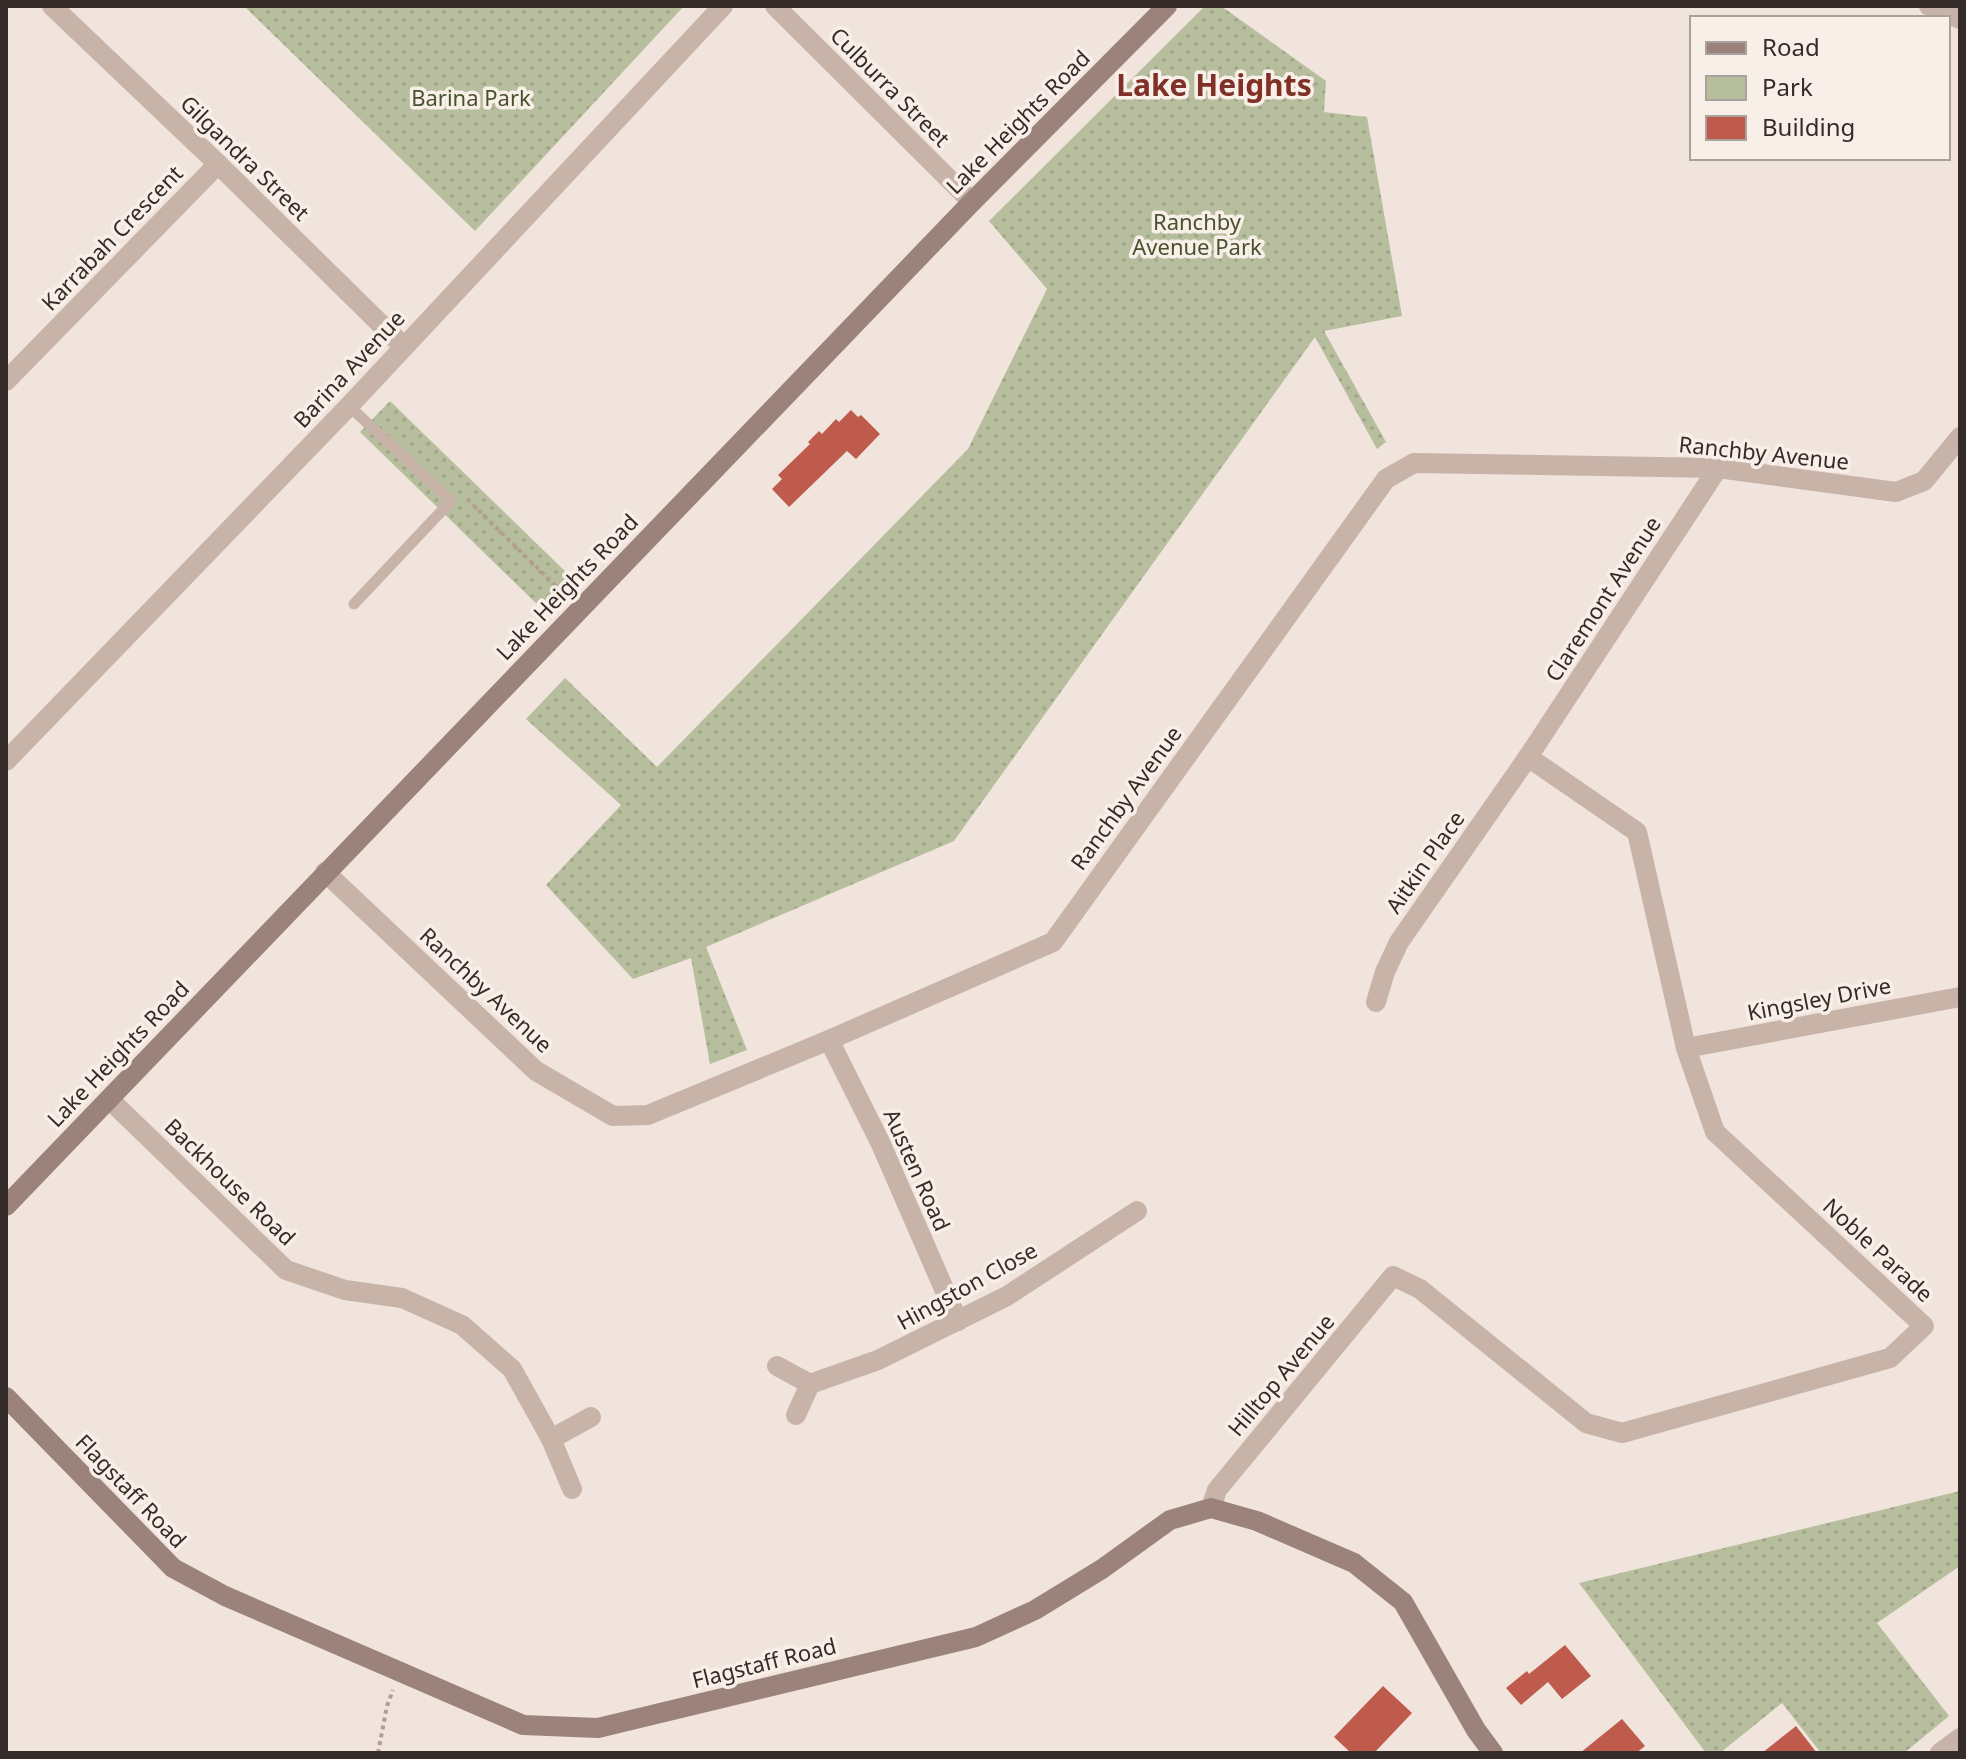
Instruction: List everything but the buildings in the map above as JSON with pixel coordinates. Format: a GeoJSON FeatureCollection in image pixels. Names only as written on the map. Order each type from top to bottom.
{"type":"FeatureCollection","features":[{"type":"Feature","properties":{"kind":"main road","name":"Lake Heights Road"},"geometry":{"type":"LineString","coordinates":[[6,1206],[972,202],[1167,6]]}},
{"type":"Feature","properties":{"kind":"main road","name":"Flagstaff Road"},"geometry":{"type":"LineString","coordinates":[[6,1397],[173,1568],[225,1596],[523,1725],[598,1728],[976,1637],[1035,1610],[1102,1569],[1170,1520],[1211,1508]]}},
{"type":"Feature","properties":{"kind":"main road"},"geometry":{"type":"LineString","coordinates":[[1211,1508],[1257,1521],[1354,1563],[1403,1602],[1476,1730],[1493,1753]]}},
{"type":"Feature","properties":{"kind":"street","name":"Gilgandra Street"},"geometry":{"type":"LineString","coordinates":[[52,6],[403,346]]}},
{"type":"Feature","properties":{"kind":"street","name":"Barina Avenue"},"geometry":{"type":"LineString","coordinates":[[6,761],[349,406],[723,6]]}},
{"type":"Feature","properties":{"kind":"street","name":"Culburra Street"},"geometry":{"type":"LineString","coordinates":[[775,6],[972,202]]}},
{"type":"Feature","properties":{"kind":"street"},"geometry":{"type":"LineString","coordinates":[[1929,6],[1960,19]]}},
{"type":"Feature","properties":{"kind":"street","name":"Karrabah Crescent"},"geometry":{"type":"LineString","coordinates":[[6,381],[218,164]]}},
{"type":"Feature","properties":{"kind":"street","name":"Ranchby Avenue"},"geometry":{"type":"LineString","coordinates":[[325,872],[536,1071],[613,1116],[648,1115],[1053,942],[1386,479],[1414,463],[1718,468],[1896,492],[1924,481],[1960,437]]}},
{"type":"Feature","properties":{"kind":"street","name":"Claremont Avenue"},"geometry":{"type":"LineString","coordinates":[[1528,757],[1718,468]]}},
{"type":"Feature","properties":{"kind":"street","name":"Aitkin Place"},"geometry":{"type":"LineString","coordinates":[[1376,1002],[1399,942],[1528,757]]}},
{"type":"Feature","properties":{"kind":"street","name":"Noble Parade"},"geometry":{"type":"LineString","coordinates":[[1393,1276],[1420,1289],[1586,1423],[1622,1433],[1890,1358],[1924,1326],[1715,1132],[1686,1048],[1637,832],[1528,757]]}},
{"type":"Feature","properties":{"kind":"street","name":"Kingsley Drive"},"geometry":{"type":"LineString","coordinates":[[1686,1048],[1960,997]]}},
{"type":"Feature","properties":{"kind":"street","name":"Austen Road"},"geometry":{"type":"LineString","coordinates":[[829,1040],[880,1142],[958,1321]]}},
{"type":"Feature","properties":{"kind":"street","name":"Backhouse Road"},"geometry":{"type":"LineString","coordinates":[[109,1099],[286,1270],[345,1290],[402,1298],[462,1325],[512,1369],[551,1439],[572,1489]]}},
{"type":"Feature","properties":{"kind":"street","name":"Hingston Close"},"geometry":{"type":"LineString","coordinates":[[810,1384],[878,1360],[1007,1296],[1137,1211]]}},
{"type":"Feature","properties":{"kind":"street","name":"Hilltop Avenue"},"geometry":{"type":"LineString","coordinates":[[1211,1508],[1217,1490],[1393,1276]]}},
{"type":"Feature","properties":{"kind":"street"},"geometry":{"type":"LineString","coordinates":[[777,1366],[810,1384],[796,1415]]}},
{"type":"Feature","properties":{"kind":"street"},"geometry":{"type":"LineString","coordinates":[[551,1439],[591,1417]]}},
{"type":"Feature","properties":{"kind":"street"},"geometry":{"type":"LineString","coordinates":[[1940,1753],[1960,1738]]}},
{"type":"Feature","properties":{"kind":"lane"},"geometry":{"type":"LineString","coordinates":[[349,406],[451,501],[354,604]]}},
{"type":"Feature","properties":{"kind":"path"},"geometry":{"type":"LineString","coordinates":[[457,490],[580,609]]}},
{"type":"Feature","properties":{"kind":"path"},"geometry":{"type":"LineString","coordinates":[[378,1753],[387,1706],[401,1671]]}},
{"type":"Feature","properties":{"kind":"green space","name":"Barina Park"},"geometry":{"type":"Polygon","coordinates":[[[244,6],[684,6],[475,231],[244,6]]]}},
{"type":"Feature","properties":{"kind":"green space","name":"Ranchby Avenue Park"},"geometry":{"type":"Polygon","coordinates":[[[1205,6],[1221,6],[1326,81],[1324,112],[1367,117],[1402,316],[1324,331],[1386,442],[1377,449],[1315,337],[954,841],[706,947],[747,1050],[710,1064],[691,958],[633,979],[546,885],[621,805],[526,719],[565,678],[657,767],[968,449],[1047,289],[989,221],[1205,6]]]}},
{"type":"Feature","properties":{"kind":"green space"},"geometry":{"type":"Polygon","coordinates":[[[390,401],[572,578],[542,609],[360,432],[390,401]]]}},
{"type":"Feature","properties":{"kind":"green space"},"geometry":{"type":"Polygon","coordinates":[[[1960,1491],[1960,1566],[1877,1623],[1949,1716],[1904,1753],[1821,1753],[1782,1703],[1720,1753],[1706,1753],[1579,1583],[1960,1491]]]}},
{"type":"Feature","properties":{"kind":"district","name":"Lake Heights"},"geometry":{"type":"Point","coordinates":[1214,86]}}]}
